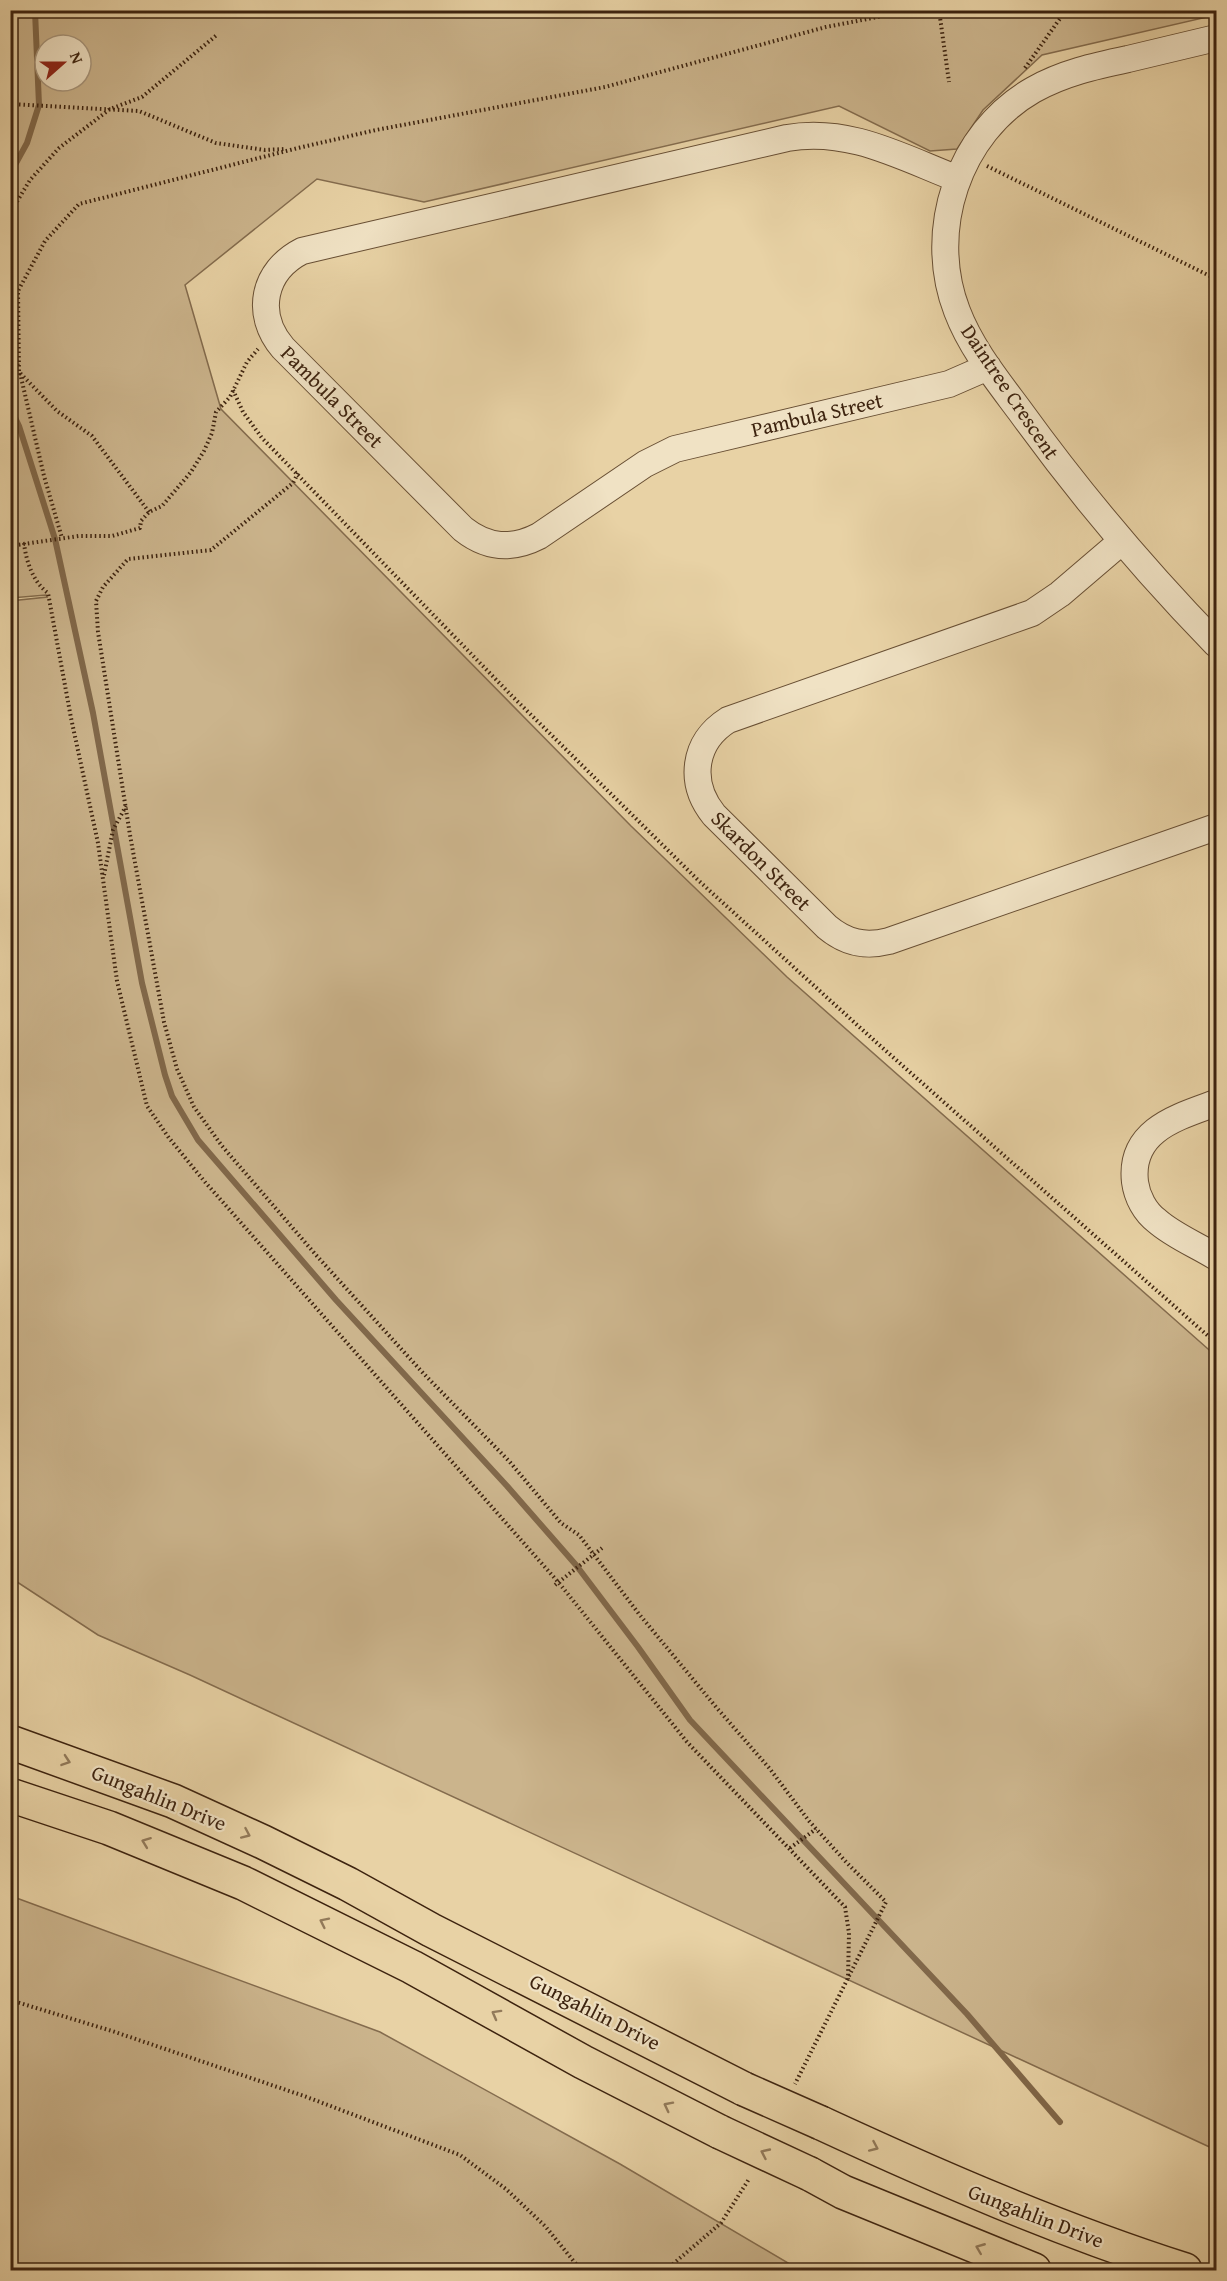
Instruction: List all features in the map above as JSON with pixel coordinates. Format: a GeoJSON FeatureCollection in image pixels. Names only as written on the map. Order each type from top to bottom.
{"type":"FeatureCollection","features":[{"type":"Feature","properties":{"kind":"highway","name":"Gungahlin Drive"},"geometry":{"type":"LineString","coordinates":[[10,1742],[173,1802],[263,1842],[744,2089],[1027,2213],[1185,2271]]}},
{"type":"Feature","properties":{"kind":"highway"},"geometry":{"type":"LineString","coordinates":[[10,1795],[109,1828],[243,1883],[412,1967],[583,2062],[720,2132],[843,2192],[1034,2271]]}},
{"type":"Feature","properties":{"kind":"street","name":"Daintree Crescent"},"geometry":{"type":"LineString","coordinates":[[1216,38],[1086,68],[1049,81],[1015,102],[987,129],[969,155],[958,179],[951,198],[946,226],[945,255],[947,274],[957,311],[988,367],[1062,468],[1122,541],[1216,644]]}},
{"type":"Feature","properties":{"kind":"street","name":"Pambula Street"},"geometry":{"type":"LineString","coordinates":[[958,179],[852,139],[819,134],[775,141],[302,251],[286,261],[269,285],[265,304],[268,323],[283,348],[463,529],[480,540],[500,546],[520,544],[539,536],[645,464],[675,449],[950,384],[988,367]]}},
{"type":"Feature","properties":{"kind":"street","name":"Skardon Street"},"geometry":{"type":"LineString","coordinates":[[1122,541],[1060,594],[1032,613],[728,720],[712,732],[701,749],[697,769],[699,789],[707,807],[714,815],[827,927],[842,938],[860,944],[879,944],[889,941],[1216,827]]}},
{"type":"Feature","properties":{"kind":"street"},"geometry":{"type":"LineString","coordinates":[[1216,1103],[1173,1119],[1155,1130],[1138,1155],[1135,1176],[1143,1205],[1156,1221],[1216,1257]]}},
{"type":"Feature","properties":{"kind":"path"},"geometry":{"type":"LineString","coordinates":[[149,512],[92,436],[57,411],[19,372],[18,291],[45,242],[79,204],[298,147],[605,87],[826,27],[914,10]]}},
{"type":"Feature","properties":{"kind":"path"},"geometry":{"type":"LineString","coordinates":[[939,10],[949,82]]}},
{"type":"Feature","properties":{"kind":"path"},"geometry":{"type":"LineString","coordinates":[[10,213],[30,180],[59,148],[110,109],[142,97],[218,34]]}},
{"type":"Feature","properties":{"kind":"path"},"geometry":{"type":"LineString","coordinates":[[10,104],[139,111],[216,143],[266,150],[298,147]]}},
{"type":"Feature","properties":{"kind":"path"},"geometry":{"type":"LineString","coordinates":[[969,155],[981,160],[990,169],[1216,279]]}},
{"type":"Feature","properties":{"kind":"path"},"geometry":{"type":"LineString","coordinates":[[10,546],[62,538],[112,536],[140,528],[141,521],[149,512],[162,506],[191,472],[212,433],[216,412],[233,390],[247,362],[272,332]]}},
{"type":"Feature","properties":{"kind":"path"},"geometry":{"type":"LineString","coordinates":[[10,338],[44,476],[62,538]]}},
{"type":"Feature","properties":{"kind":"path"},"geometry":{"type":"LineString","coordinates":[[233,390],[243,412],[262,438],[511,695],[699,881],[885,1050],[1216,1343]]}},
{"type":"Feature","properties":{"kind":"path"},"geometry":{"type":"LineString","coordinates":[[298,473],[293,483],[211,550],[128,559],[99,594],[96,601],[98,632],[126,806],[164,1022],[177,1069],[194,1107],[222,1146],[316,1255],[423,1373],[509,1461],[561,1523],[579,1535],[646,1622],[770,1769],[816,1829],[886,1902],[795,2084]]}},
{"type":"Feature","properties":{"kind":"path"},"geometry":{"type":"LineString","coordinates":[[24,543],[25,556],[30,568],[42,588],[48,593],[104,879],[117,981],[147,1106],[169,1138],[205,1182],[557,1584],[687,1742],[845,1907],[849,1933],[848,1981]]}},
{"type":"Feature","properties":{"kind":"path"},"geometry":{"type":"LineString","coordinates":[[104,879],[113,830],[126,806]]}},
{"type":"Feature","properties":{"kind":"path"},"geometry":{"type":"LineString","coordinates":[[557,1584],[602,1548]]}},
{"type":"Feature","properties":{"kind":"path"},"geometry":{"type":"LineString","coordinates":[[790,1848],[816,1829]]}},
{"type":"Feature","properties":{"kind":"path"},"geometry":{"type":"LineString","coordinates":[[10,2000],[112,2031],[304,2096],[460,2155],[506,2189],[537,2218],[581,2271]]}},
{"type":"Feature","properties":{"kind":"path"},"geometry":{"type":"LineString","coordinates":[[666,2271],[721,2223],[749,2179]]}},
{"type":"Feature","properties":{"kind":"shaded area"},"geometry":{"type":"Polygon","coordinates":[[[11,10],[1216,11],[1216,15],[1042,55],[983,110],[957,149],[930,151],[839,106],[424,202],[317,179],[185,285],[221,409],[631,826],[787,977],[1216,1356],[1216,2150],[190,1675],[98,1635],[11,1578],[10,601],[47,597],[46,595],[11,598],[11,10]]]}},
{"type":"Feature","properties":{"kind":"shaded area"},"geometry":{"type":"Polygon","coordinates":[[[11,1896],[380,2032],[620,2164],[800,2270],[11,2270],[11,1896]]]}},
{"type":"Feature","properties":{"kind":"waterway"},"geometry":{"type":"LineString","coordinates":[[10,11],[37,11]]}},
{"type":"Feature","properties":{"kind":"waterway"},"geometry":{"type":"LineString","coordinates":[[10,174],[27,143],[39,105],[35,11]]}},
{"type":"Feature","properties":{"kind":"waterway"},"geometry":{"type":"LineString","coordinates":[[10,407],[19,426],[55,539],[93,713],[142,983],[165,1075],[172,1096],[198,1140],[336,1300],[507,1486],[576,1565],[690,1720],[967,2014],[1060,2122]]}}]}
